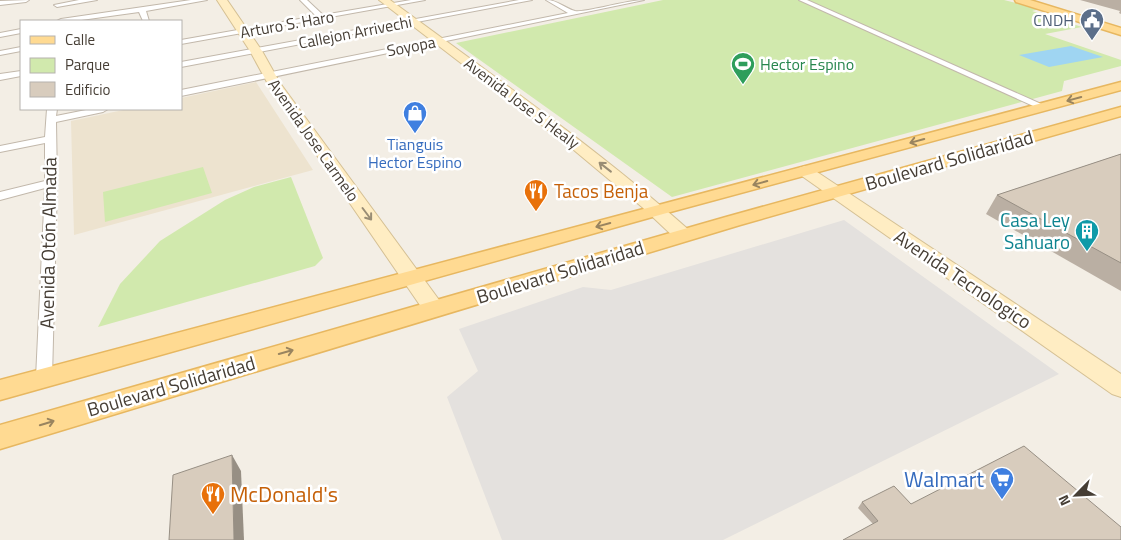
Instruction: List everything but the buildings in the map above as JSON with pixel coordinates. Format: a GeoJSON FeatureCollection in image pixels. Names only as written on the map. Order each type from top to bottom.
{"type":"FeatureCollection","features":[{"type":"Feature","properties":{"kind":"main road"},"geometry":{"type":"LineString","coordinates":[[1020,0],[1121,32]]}},
{"type":"Feature","properties":{"kind":"main road"},"geometry":{"type":"LineString","coordinates":[[1031,0],[1121,28]]}},
{"type":"Feature","properties":{"kind":"main road"},"geometry":{"type":"LineString","coordinates":[[1043,0],[1121,22]]}},
{"type":"Feature","properties":{"kind":"main road"},"geometry":{"type":"LineString","coordinates":[[1053,0],[1121,22]]}},
{"type":"Feature","properties":{"kind":"main road","name":"Boulevard Solidaridad"},"geometry":{"type":"LineString","coordinates":[[0,390],[412,276],[1121,86]]}},
{"type":"Feature","properties":{"kind":"main road"},"geometry":{"type":"LineString","coordinates":[[880,180],[893,167],[1121,103]]}},
{"type":"Feature","properties":{"kind":"main road","name":"Boulevard Solidaridad"},"geometry":{"type":"LineString","coordinates":[[0,437],[683,235],[1121,111]]}},
{"type":"Feature","properties":{"kind":"street"},"geometry":{"type":"LineString","coordinates":[[0,4],[26,0]]}},
{"type":"Feature","properties":{"kind":"street"},"geometry":{"type":"LineString","coordinates":[[55,20],[57,3],[94,0]]}},
{"type":"Feature","properties":{"kind":"street"},"geometry":{"type":"LineString","coordinates":[[68,20],[204,0]]}},
{"type":"Feature","properties":{"kind":"street","name":"Avenida Jose Carmelo"},"geometry":{"type":"LineString","coordinates":[[222,0],[269,74],[344,184],[434,309]]}},
{"type":"Feature","properties":{"kind":"street"},"geometry":{"type":"LineString","coordinates":[[303,0],[322,18]]}},
{"type":"Feature","properties":{"kind":"street","name":"Arturo S. Haro"},"geometry":{"type":"LineString","coordinates":[[182,42],[322,18],[388,3],[422,0]]}},
{"type":"Feature","properties":{"kind":"street","name":"Callejon Arrivechi"},"geometry":{"type":"LineString","coordinates":[[182,65],[529,0]]}},
{"type":"Feature","properties":{"kind":"street"},"geometry":{"type":"LineString","coordinates":[[549,0],[574,13]]}},
{"type":"Feature","properties":{"kind":"street","name":"Soyopa"},"geometry":{"type":"LineString","coordinates":[[182,93],[641,0]]}},
{"type":"Feature","properties":{"kind":"street"},"geometry":{"type":"LineString","coordinates":[[802,0],[1043,107]]}},
{"type":"Feature","properties":{"kind":"street","name":"Avenida Jose S Healy"},"geometry":{"type":"LineString","coordinates":[[388,3],[640,194],[683,235]]}},
{"type":"Feature","properties":{"kind":"street"},"geometry":{"type":"LineString","coordinates":[[142,9],[146,20]]}},
{"type":"Feature","properties":{"kind":"street"},"geometry":{"type":"LineString","coordinates":[[0,34],[20,31]]}},
{"type":"Feature","properties":{"kind":"street"},"geometry":{"type":"LineString","coordinates":[[0,53],[20,50]]}},
{"type":"Feature","properties":{"kind":"street"},"geometry":{"type":"LineString","coordinates":[[0,77],[20,74]]}},
{"type":"Feature","properties":{"kind":"street"},"geometry":{"type":"LineString","coordinates":[[52,114],[94,110]]}},
{"type":"Feature","properties":{"kind":"street","name":"Avenida Otón Almada"},"geometry":{"type":"LineString","coordinates":[[44,378],[52,183],[50,138],[52,114]]}},
{"type":"Feature","properties":{"kind":"street"},"geometry":{"type":"LineString","coordinates":[[0,149],[50,138]]}},
{"type":"Feature","properties":{"kind":"street","name":"Avenida Tecnologico"},"geometry":{"type":"LineString","coordinates":[[805,171],[1121,387]]}},
{"type":"Feature","properties":{"kind":"street"},"geometry":{"type":"LineString","coordinates":[[0,196],[52,183]]}},
{"type":"Feature","properties":{"kind":"shaded area"},"geometry":{"type":"Polygon","coordinates":[[[256,82],[313,170],[74,235],[71,121],[123,110],[182,110],[182,98],[256,82]]]}},
{"type":"Feature","properties":{"kind":"shaded area"},"geometry":{"type":"Polygon","coordinates":[[[844,220],[1059,374],[723,540],[502,540],[447,397],[478,371],[459,329],[583,287],[611,290],[844,220]]]}},
{"type":"Feature","properties":{"kind":"green space"},"geometry":{"type":"Polygon","coordinates":[[[663,0],[1004,0],[1040,9],[1032,11],[1082,27],[1045,34],[1121,60],[1121,66],[1064,81],[1062,91],[672,197],[456,43],[663,0]]]}},
{"type":"Feature","properties":{"kind":"green space"},"geometry":{"type":"Polygon","coordinates":[[[203,167],[212,193],[105,222],[103,192],[203,167]]]}},
{"type":"Feature","properties":{"kind":"green space"},"geometry":{"type":"Polygon","coordinates":[[[291,177],[323,258],[315,266],[98,327],[120,284],[160,241],[225,200],[254,187],[291,177]]]}},
{"type":"Feature","properties":{"kind":"water"},"geometry":{"type":"Polygon","coordinates":[[[1071,46],[1103,57],[1049,67],[1019,55],[1071,46]]]}},
{"type":"Feature","properties":{"kind":"place","name":"CNDH"},"geometry":{"type":"Point","coordinates":[1092,41]}},
{"type":"Feature","properties":{"kind":"place","name":"Hector Espino"},"geometry":{"type":"Point","coordinates":[743,85]}},
{"type":"Feature","properties":{"kind":"place","name":"Tianguis Hector Espino"},"geometry":{"type":"Point","coordinates":[415,134]}},
{"type":"Feature","properties":{"kind":"place","name":"Tacos Benja"},"geometry":{"type":"Point","coordinates":[536,212]}},
{"type":"Feature","properties":{"kind":"place","name":"Casa Ley Sahuaro"},"geometry":{"type":"Point","coordinates":[1087,252]}},
{"type":"Feature","properties":{"kind":"place","name":"Walmart"},"geometry":{"type":"Point","coordinates":[1002,500]}},
{"type":"Feature","properties":{"kind":"place","name":"McDonald's"},"geometry":{"type":"Point","coordinates":[213,515]}}]}
